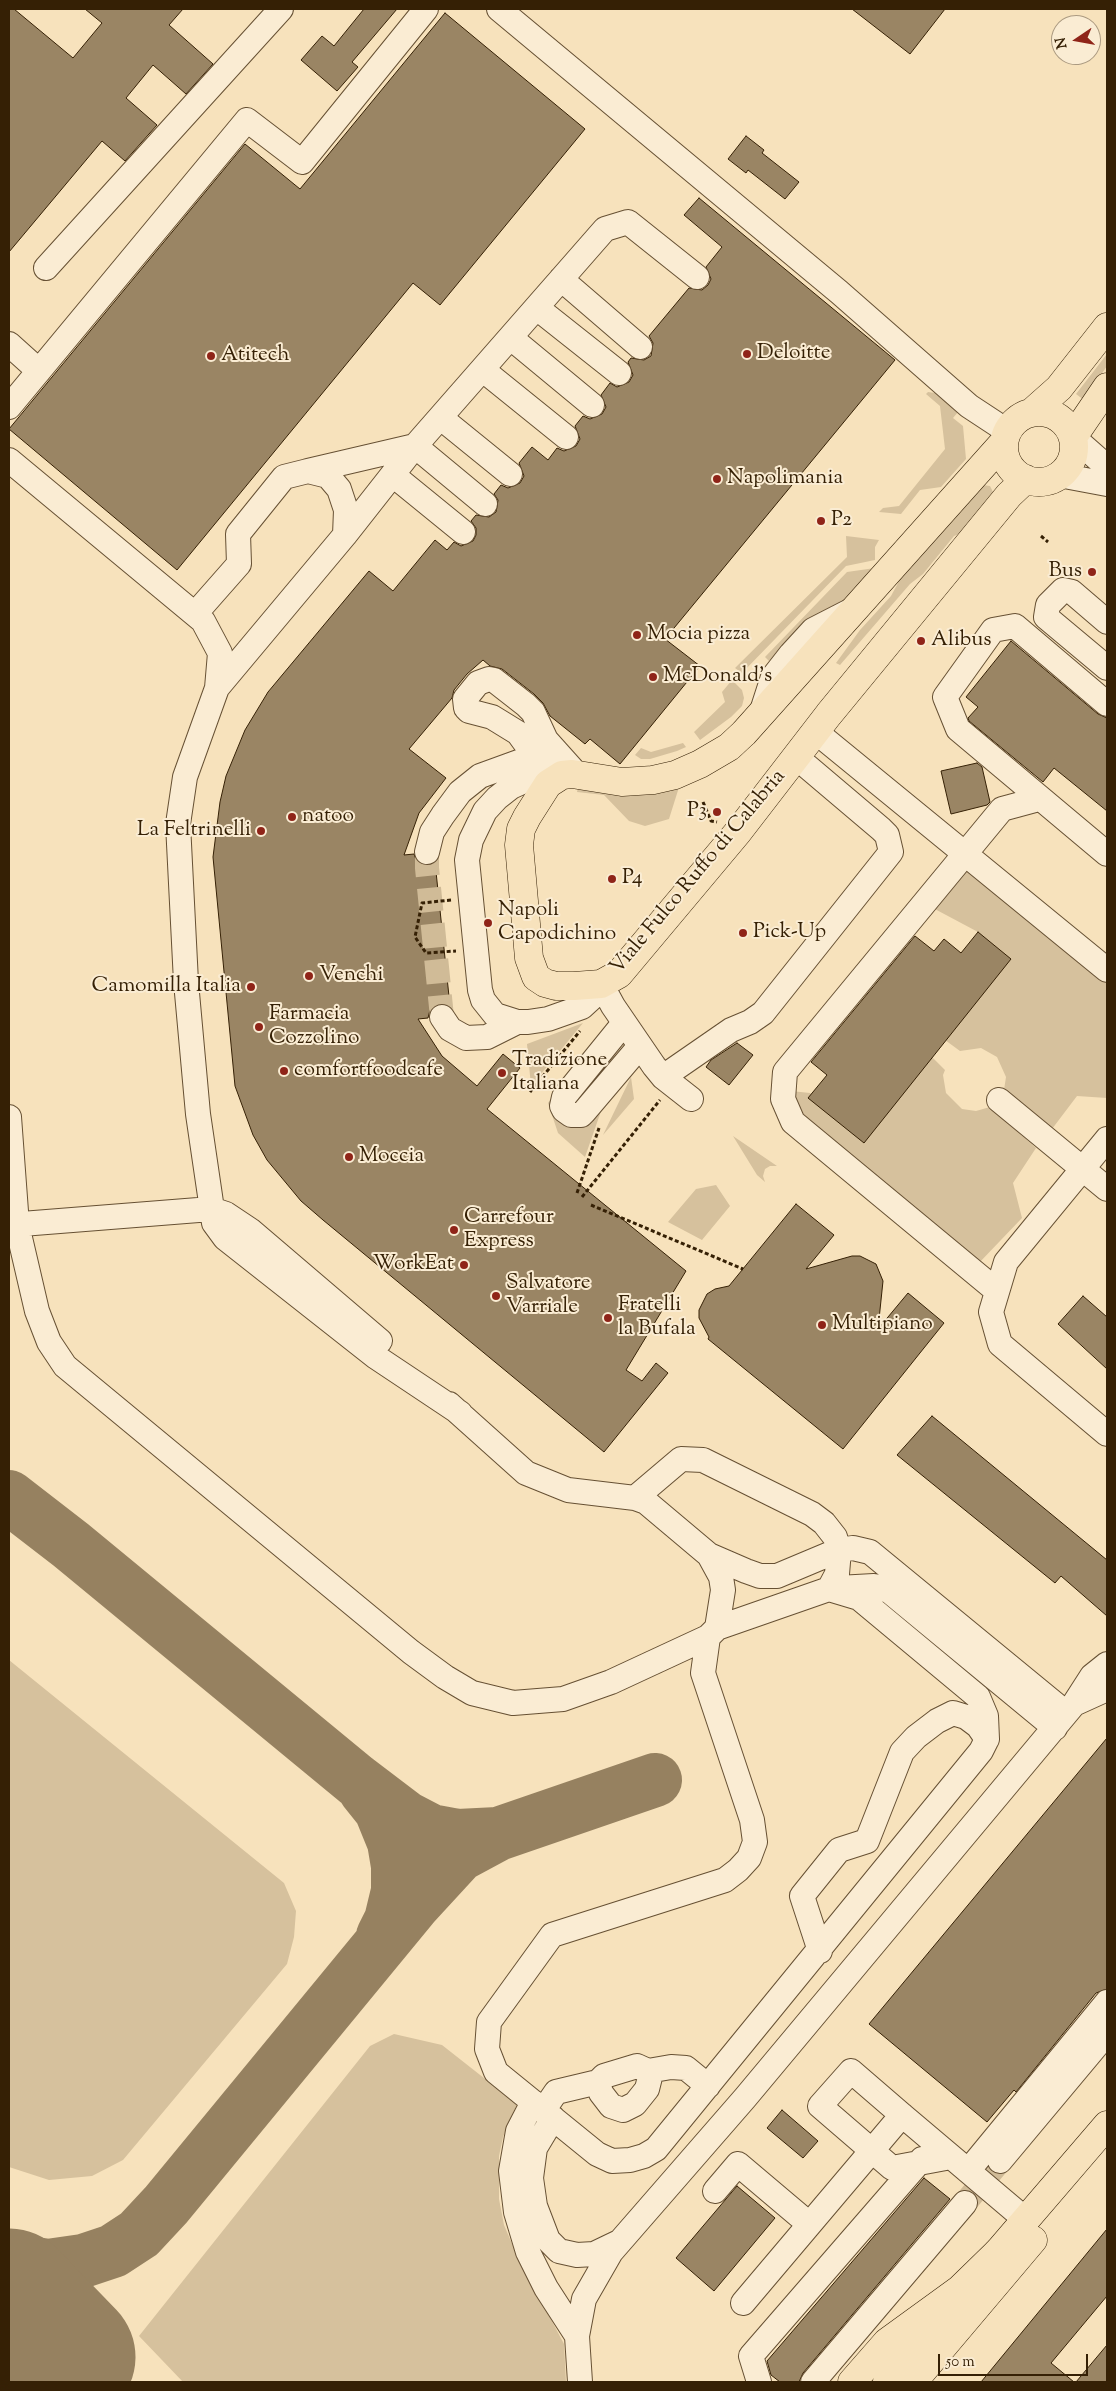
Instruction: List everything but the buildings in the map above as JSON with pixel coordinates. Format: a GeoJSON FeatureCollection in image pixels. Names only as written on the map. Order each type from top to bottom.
{"type":"FeatureCollection","features":[{"type":"Feature","properties":{"kind":"main road"},"geometry":{"type":"LineString","coordinates":[[542,771],[562,775],[577,772],[636,782],[675,774],[712,758],[729,747],[762,713],[1005,437],[1014,422],[1032,412],[1059,388],[1107,328]]}},
{"type":"Feature","properties":{"kind":"main road"},"geometry":{"type":"LineString","coordinates":[[1005,437],[1008,464],[1016,474],[1037,482],[1059,475],[1072,458],[1073,437],[1107,387]]}},
{"type":"Feature","properties":{"kind":"main road"},"geometry":{"type":"LineString","coordinates":[[1032,412],[1042,411],[1057,417],[1068,428],[1073,437]]}},
{"type":"Feature","properties":{"kind":"main road","name":"Viale Fulco Ruffo di Calabria"},"geometry":{"type":"LineString","coordinates":[[542,771],[527,817],[521,829],[519,845],[532,970],[536,977],[544,983],[556,986],[601,984],[610,980],[624,968],[738,832],[816,732],[1009,495],[1026,479]]}},
{"type":"Feature","properties":{"kind":"main road"},"geometry":{"type":"LineString","coordinates":[[887,2382],[1107,2125]]}},
{"type":"Feature","properties":{"kind":"main road"},"geometry":{"type":"LineString","coordinates":[[913,2382],[1107,2154]]}},
{"type":"Feature","properties":{"kind":"main road"},"geometry":{"type":"LineString","coordinates":[[852,2382],[886,2342],[960,2289],[998,2252]]}},
{"type":"Feature","properties":{"kind":"street"},"geometry":{"type":"LineString","coordinates":[[46,268],[281,9]]}},
{"type":"Feature","properties":{"kind":"street"},"geometry":{"type":"LineString","coordinates":[[9,407],[247,120],[302,162],[426,9]]}},
{"type":"Feature","properties":{"kind":"street"},"geometry":{"type":"LineString","coordinates":[[499,9],[839,292],[1005,437]]}},
{"type":"Feature","properties":{"kind":"street"},"geometry":{"type":"LineString","coordinates":[[217,688],[345,535],[415,446],[605,228],[628,222],[697,277]]}},
{"type":"Feature","properties":{"kind":"street"},"geometry":{"type":"LineString","coordinates":[[561,279],[640,347]]}},
{"type":"Feature","properties":{"kind":"street"},"geometry":{"type":"LineString","coordinates":[[537,308],[619,373]]}},
{"type":"Feature","properties":{"kind":"street"},"geometry":{"type":"LineString","coordinates":[[511,338],[592,405]]}},
{"type":"Feature","properties":{"kind":"street"},"geometry":{"type":"LineString","coordinates":[[9,344],[39,371]]}},
{"type":"Feature","properties":{"kind":"street"},"geometry":{"type":"LineString","coordinates":[[483,370],[566,437]]}},
{"type":"Feature","properties":{"kind":"street"},"geometry":{"type":"LineString","coordinates":[[441,418],[510,474]]}},
{"type":"Feature","properties":{"kind":"street"},"geometry":{"type":"LineString","coordinates":[[1073,437],[1107,467]]}},
{"type":"Feature","properties":{"kind":"street"},"geometry":{"type":"LineString","coordinates":[[195,614],[239,564],[238,534],[284,476],[415,446]]}},
{"type":"Feature","properties":{"kind":"street"},"geometry":{"type":"LineString","coordinates":[[415,446],[485,504]]}},
{"type":"Feature","properties":{"kind":"street"},"geometry":{"type":"LineString","coordinates":[[9,460],[203,621],[220,653],[217,688],[185,777],[178,824],[187,992],[198,1114],[211,1209]]}},
{"type":"Feature","properties":{"kind":"street"},"geometry":{"type":"LineString","coordinates":[[308,470],[328,476],[338,489],[346,510],[345,535]]}},
{"type":"Feature","properties":{"kind":"street"},"geometry":{"type":"LineString","coordinates":[[393,474],[462,532]]}},
{"type":"Feature","properties":{"kind":"street"},"geometry":{"type":"LineString","coordinates":[[1059,475],[1107,484]]}},
{"type":"Feature","properties":{"kind":"street"},"geometry":{"type":"LineString","coordinates":[[1107,622],[1072,592],[1062,590],[1048,605],[1046,617],[1107,668]]}},
{"type":"Feature","properties":{"kind":"street"},"geometry":{"type":"LineString","coordinates":[[1107,704],[1015,626],[992,630],[945,697],[958,729],[996,763],[1107,854]]}},
{"type":"Feature","properties":{"kind":"street"},"geometry":{"type":"LineString","coordinates":[[542,771],[518,733],[510,726],[492,717],[469,711],[466,708],[465,699],[478,683],[489,679],[494,680],[526,706],[532,712],[546,740],[577,772]]}},
{"type":"Feature","properties":{"kind":"street"},"geometry":{"type":"LineString","coordinates":[[816,732],[1107,970]]}},
{"type":"Feature","properties":{"kind":"street"},"geometry":{"type":"LineString","coordinates":[[663,1087],[731,1030],[750,1022],[763,1013],[890,852],[887,835],[881,828],[796,757]]}},
{"type":"Feature","properties":{"kind":"street"},"geometry":{"type":"LineString","coordinates":[[996,763],[1002,809]]}},
{"type":"Feature","properties":{"kind":"street"},"geometry":{"type":"LineString","coordinates":[[427,852],[432,832],[454,800],[468,784],[488,771],[542,771]]}},
{"type":"Feature","properties":{"kind":"street"},"geometry":{"type":"LineString","coordinates":[[542,771],[529,777],[497,798],[485,811],[469,847],[467,860],[480,990],[483,1000],[495,1016],[518,1022],[539,1021],[582,1007],[594,996],[601,984],[663,1087],[691,1099]]}},
{"type":"Feature","properties":{"kind":"street"},"geometry":{"type":"LineString","coordinates":[[997,1291],[793,1122],[783,1099],[785,1072],[1002,809],[1039,799]]}},
{"type":"Feature","properties":{"kind":"street"},"geometry":{"type":"LineString","coordinates":[[454,800],[469,847]]}},
{"type":"Feature","properties":{"kind":"street"},"geometry":{"type":"LineString","coordinates":[[442,1017],[450,1028],[466,1038],[487,1037],[518,1022]]}},
{"type":"Feature","properties":{"kind":"street"},"geometry":{"type":"LineString","coordinates":[[624,1023],[564,1097],[562,1106],[564,1110],[571,1115],[581,1115],[640,1046]]}},
{"type":"Feature","properties":{"kind":"street"},"geometry":{"type":"LineString","coordinates":[[999,1100],[1107,1189]]}},
{"type":"Feature","properties":{"kind":"street"},"geometry":{"type":"LineString","coordinates":[[9,1117],[13,1225],[37,1311],[50,1342],[65,1366],[412,1652],[445,1677],[472,1693],[513,1703],[563,1699],[611,1682],[713,1632],[829,1589],[874,1586],[889,1591],[1065,1715]]}},
{"type":"Feature","properties":{"kind":"street"},"geometry":{"type":"LineString","coordinates":[[1107,1139],[1006,1262],[991,1312],[1000,1344],[1107,1434]]}},
{"type":"Feature","properties":{"kind":"street"},"geometry":{"type":"LineString","coordinates":[[13,1225],[211,1209],[226,1214],[250,1230],[385,1345],[526,1473],[568,1490],[635,1498],[658,1511],[709,1555],[760,1576],[776,1576],[839,1550],[853,1548],[870,1552],[1065,1715]]}},
{"type":"Feature","properties":{"kind":"street"},"geometry":{"type":"LineString","coordinates":[[635,1498],[681,1459],[703,1460],[812,1514],[824,1523],[835,1537],[839,1550],[838,1574],[829,1589]]}},
{"type":"Feature","properties":{"kind":"street"},"geometry":{"type":"LineString","coordinates":[[709,1555],[721,1577],[723,1590],[703,1673],[752,1820],[755,1842],[749,1858],[725,1880],[552,1936],[543,1945],[488,2022],[486,2037],[489,2059],[496,2072],[597,2154],[612,2161],[630,2160],[656,2149],[820,1951],[981,1751],[987,1739],[986,1716],[978,1697],[859,1598],[829,1589]]}},
{"type":"Feature","properties":{"kind":"street"},"geometry":{"type":"LineString","coordinates":[[580,2382],[578,2336],[584,2299],[594,2278],[622,2239],[751,2090],[1065,1715],[1092,1676],[1107,1664]]}},
{"type":"Feature","properties":{"kind":"street"},"geometry":{"type":"LineString","coordinates":[[1065,1715],[1107,1689]]}},
{"type":"Feature","properties":{"kind":"street"},"geometry":{"type":"LineString","coordinates":[[867,1841],[902,1752],[916,1737],[937,1721],[953,1713],[966,1717],[978,1726],[987,1739]]}},
{"type":"Feature","properties":{"kind":"street"},"geometry":{"type":"LineString","coordinates":[[867,1841],[891,1861]]}},
{"type":"Feature","properties":{"kind":"street"},"geometry":{"type":"LineString","coordinates":[[820,1951],[802,1896],[839,1850],[867,1841]]}},
{"type":"Feature","properties":{"kind":"street"},"geometry":{"type":"LineString","coordinates":[[1026,2220],[952,2157],[902,2115],[851,2071],[820,2106],[892,2168],[952,2157],[1107,2002]]}},
{"type":"Feature","properties":{"kind":"street"},"geometry":{"type":"LineString","coordinates":[[1000,2161],[1107,2033]]}},
{"type":"Feature","properties":{"kind":"street"},"geometry":{"type":"LineString","coordinates":[[578,2336],[546,2288],[528,2252],[516,2212],[511,2171],[518,2132],[543,2110],[556,2092],[598,2082],[604,2076],[637,2066],[648,2071],[671,2067],[686,2068],[708,2086]]}},
{"type":"Feature","properties":{"kind":"street"},"geometry":{"type":"LineString","coordinates":[[598,2082],[602,2093],[611,2106],[623,2110],[635,2104],[647,2089],[650,2077],[648,2071]]}},
{"type":"Feature","properties":{"kind":"street"},"geometry":{"type":"LineString","coordinates":[[543,2110],[531,2178],[535,2206],[548,2240],[558,2251],[577,2255],[594,2254],[622,2239]]}},
{"type":"Feature","properties":{"kind":"street"},"geometry":{"type":"LineString","coordinates":[[743,2303],[902,2115]]}},
{"type":"Feature","properties":{"kind":"street"},"geometry":{"type":"LineString","coordinates":[[759,2382],[751,2356],[919,2162]]}},
{"type":"Feature","properties":{"kind":"street"},"geometry":{"type":"LineString","coordinates":[[715,2191],[738,2164],[809,2224]]}},
{"type":"Feature","properties":{"kind":"street"},"geometry":{"type":"LineString","coordinates":[[813,2382],[965,2203]]}},
{"type":"Feature","properties":{"kind":"street"},"geometry":{"type":"LineString","coordinates":[[546,2288],[568,2294],[579,2291],[594,2278]]}},
{"type":"Feature","properties":{"kind":"path"},"geometry":{"type":"LineString","coordinates":[[1041,536],[1048,542]]}},
{"type":"Feature","properties":{"kind":"path"},"geometry":{"type":"LineString","coordinates":[[703,802],[711,821],[720,822]]}},
{"type":"Feature","properties":{"kind":"path"},"geometry":{"type":"LineString","coordinates":[[452,900],[422,903],[415,937],[426,953],[456,950]]}},
{"type":"Feature","properties":{"kind":"path"},"geometry":{"type":"LineString","coordinates":[[530,1092],[580,1031]]}},
{"type":"Feature","properties":{"kind":"path"},"geometry":{"type":"LineString","coordinates":[[582,1197],[663,1087]]}},
{"type":"Feature","properties":{"kind":"path"},"geometry":{"type":"LineString","coordinates":[[577,1193],[601,1123]]}},
{"type":"Feature","properties":{"kind":"path"},"geometry":{"type":"LineString","coordinates":[[591,1205],[743,1269]]}},
{"type":"Feature","properties":{"kind":"shaded area"},"geometry":{"type":"Polygon","coordinates":[[[1107,354],[1107,366],[1084,400],[1076,394],[1107,354]]]}},
{"type":"Feature","properties":{"kind":"shaded area"},"geometry":{"type":"Polygon","coordinates":[[[928,392],[935,393],[958,412],[953,418],[963,426],[966,459],[941,487],[920,490],[901,514],[879,512],[883,508],[899,506],[945,449],[940,406],[926,394],[928,392]]]}},
{"type":"Feature","properties":{"kind":"shaded area"},"geometry":{"type":"Polygon","coordinates":[[[983,485],[990,486],[994,494],[965,532],[954,536],[923,574],[910,584],[840,665],[836,663],[860,630],[891,596],[909,563],[983,485]]]}},
{"type":"Feature","properties":{"kind":"shaded area"},"geometry":{"type":"Polygon","coordinates":[[[846,536],[879,540],[875,547],[875,560],[846,566],[742,673],[735,668],[847,557],[846,536]]]}},
{"type":"Feature","properties":{"kind":"shaded area"},"geometry":{"type":"Polygon","coordinates":[[[875,568],[844,602],[797,638],[792,635],[769,661],[765,657],[847,572],[875,568]]]}},
{"type":"Feature","properties":{"kind":"shaded area"},"geometry":{"type":"Polygon","coordinates":[[[732,680],[742,690],[744,698],[742,706],[731,717],[700,740],[694,732],[725,702],[722,692],[732,680]]]}},
{"type":"Feature","properties":{"kind":"shaded area"},"geometry":{"type":"Polygon","coordinates":[[[683,743],[686,747],[650,759],[641,759],[635,755],[641,748],[651,752],[683,743]]]}},
{"type":"Feature","properties":{"kind":"shaded area"},"geometry":{"type":"Polygon","coordinates":[[[680,784],[669,819],[645,826],[629,821],[604,795],[577,792],[578,788],[680,784]]]}},
{"type":"Feature","properties":{"kind":"shaded area"},"geometry":{"type":"Polygon","coordinates":[[[971,868],[1107,978],[1107,1098],[1077,1096],[1052,1129],[1004,1090],[1006,1077],[997,1057],[981,1048],[960,1051],[945,1040],[978,932],[931,907],[961,869],[971,868]]]}},
{"type":"Feature","properties":{"kind":"shaded area"},"geometry":{"type":"Polygon","coordinates":[[[583,1023],[531,1086],[527,1044],[583,1023]]]}},
{"type":"Feature","properties":{"kind":"shaded area"},"geometry":{"type":"Polygon","coordinates":[[[932,1057],[945,1070],[943,1075],[946,1093],[962,1109],[976,1111],[990,1107],[1036,1148],[1013,1183],[1022,1218],[978,1264],[802,1117],[791,1091],[810,1093],[835,1119],[932,1057]]]}},
{"type":"Feature","properties":{"kind":"shaded area"},"geometry":{"type":"Polygon","coordinates":[[[631,1077],[634,1099],[603,1135],[631,1077]]]}},
{"type":"Feature","properties":{"kind":"shaded area"},"geometry":{"type":"Polygon","coordinates":[[[558,1089],[557,1113],[607,1094],[585,1157],[558,1133],[548,1103],[558,1089]]]}},
{"type":"Feature","properties":{"kind":"shaded area"},"geometry":{"type":"Polygon","coordinates":[[[733,1136],[777,1166],[770,1166],[765,1169],[763,1176],[765,1182],[757,1175],[733,1136]]]}},
{"type":"Feature","properties":{"kind":"shaded area"},"geometry":{"type":"Polygon","coordinates":[[[716,1185],[730,1206],[702,1240],[668,1222],[696,1189],[716,1185]]]}},
{"type":"Feature","properties":{"kind":"shaded area"},"geometry":{"type":"Polygon","coordinates":[[[9,1660],[284,1883],[296,1911],[294,1937],[287,1964],[123,2160],[92,2176],[49,2180],[9,2167],[9,1660]]]}},
{"type":"Feature","properties":{"kind":"shaded area"},"geometry":{"type":"Polygon","coordinates":[[[394,2034],[442,2045],[517,2104],[503,2137],[499,2156],[499,2199],[504,2225],[516,2253],[564,2344],[566,2382],[183,2382],[139,2336],[370,2046],[394,2034]]]}},
{"type":"Feature","properties":{"kind":"taxiway"},"geometry":{"type":"LineString","coordinates":[[9,1497],[71,1545],[356,1780],[406,1818],[431,1831],[458,1836],[498,1834]]}},
{"type":"Feature","properties":{"kind":"taxiway"},"geometry":{"type":"LineString","coordinates":[[9,2260],[48,2266],[83,2261],[113,2251],[139,2234],[166,2205],[413,1905],[459,1855],[498,1834],[655,1780]]}},
{"type":"Feature","properties":{"kind":"taxiway"},"geometry":{"type":"LineString","coordinates":[[365,1790],[381,1810],[394,1842],[398,1866],[398,1891],[391,1920],[383,1936]]}},
{"type":"Feature","properties":{"kind":"runway"},"geometry":{"type":"LineString","coordinates":[[9,2296],[68,2357]]}},
{"type":"Feature","properties":{"kind":"tunnel"},"geometry":{"type":"LineString","coordinates":[[427,852],[442,1017]]}},
{"type":"Feature","properties":{"kind":"tunnel"},"geometry":{"type":"LineString","coordinates":[[965,2203],[1000,2161]]}},
{"type":"Feature","properties":{"kind":"place","name":"Deloitte"},"geometry":{"type":"Point","coordinates":[747,354]}},
{"type":"Feature","properties":{"kind":"place","name":"Atitech"},"geometry":{"type":"Point","coordinates":[211,356]}},
{"type":"Feature","properties":{"kind":"place","name":"Napolimania"},"geometry":{"type":"Point","coordinates":[717,479]}},
{"type":"Feature","properties":{"kind":"place","name":"P2"},"geometry":{"type":"Point","coordinates":[821,521]}},
{"type":"Feature","properties":{"kind":"place","name":"Bus"},"geometry":{"type":"Point","coordinates":[1092,572]}},
{"type":"Feature","properties":{"kind":"place","name":"Mocia pizza"},"geometry":{"type":"Point","coordinates":[637,635]}},
{"type":"Feature","properties":{"kind":"place","name":"Alibus"},"geometry":{"type":"Point","coordinates":[921,641]}},
{"type":"Feature","properties":{"kind":"place","name":"McDonald's"},"geometry":{"type":"Point","coordinates":[653,677]}},
{"type":"Feature","properties":{"kind":"place","name":"P3"},"geometry":{"type":"Point","coordinates":[717,812]}},
{"type":"Feature","properties":{"kind":"place","name":"natoo"},"geometry":{"type":"Point","coordinates":[292,817]}},
{"type":"Feature","properties":{"kind":"place","name":"La Feltrinelli"},"geometry":{"type":"Point","coordinates":[261,831]}},
{"type":"Feature","properties":{"kind":"place","name":"P4"},"geometry":{"type":"Point","coordinates":[612,879]}},
{"type":"Feature","properties":{"kind":"place","name":"Napoli Capodichino"},"geometry":{"type":"Point","coordinates":[488,923]}},
{"type":"Feature","properties":{"kind":"place","name":"Pick-Up"},"geometry":{"type":"Point","coordinates":[743,933]}},
{"type":"Feature","properties":{"kind":"place","name":"Venchi"},"geometry":{"type":"Point","coordinates":[309,976]}},
{"type":"Feature","properties":{"kind":"place","name":"Camomilla Italia"},"geometry":{"type":"Point","coordinates":[251,987]}},
{"type":"Feature","properties":{"kind":"place","name":"Farmacia Cozzolino"},"geometry":{"type":"Point","coordinates":[259,1027]}},
{"type":"Feature","properties":{"kind":"place","name":"comfortfoodcafe"},"geometry":{"type":"Point","coordinates":[284,1071]}},
{"type":"Feature","properties":{"kind":"place","name":"Tradizione Italiana"},"geometry":{"type":"Point","coordinates":[502,1073]}},
{"type":"Feature","properties":{"kind":"place","name":"Moccia"},"geometry":{"type":"Point","coordinates":[349,1157]}},
{"type":"Feature","properties":{"kind":"place","name":"Carrefour Express"},"geometry":{"type":"Point","coordinates":[454,1230]}},
{"type":"Feature","properties":{"kind":"place","name":"WorkEat"},"geometry":{"type":"Point","coordinates":[464,1265]}},
{"type":"Feature","properties":{"kind":"place","name":"Salvatore Varriale"},"geometry":{"type":"Point","coordinates":[496,1296]}},
{"type":"Feature","properties":{"kind":"place","name":"Fratelli la Bufala"},"geometry":{"type":"Point","coordinates":[608,1318]}},
{"type":"Feature","properties":{"kind":"place","name":"Multipiano"},"geometry":{"type":"Point","coordinates":[822,1325]}}]}
